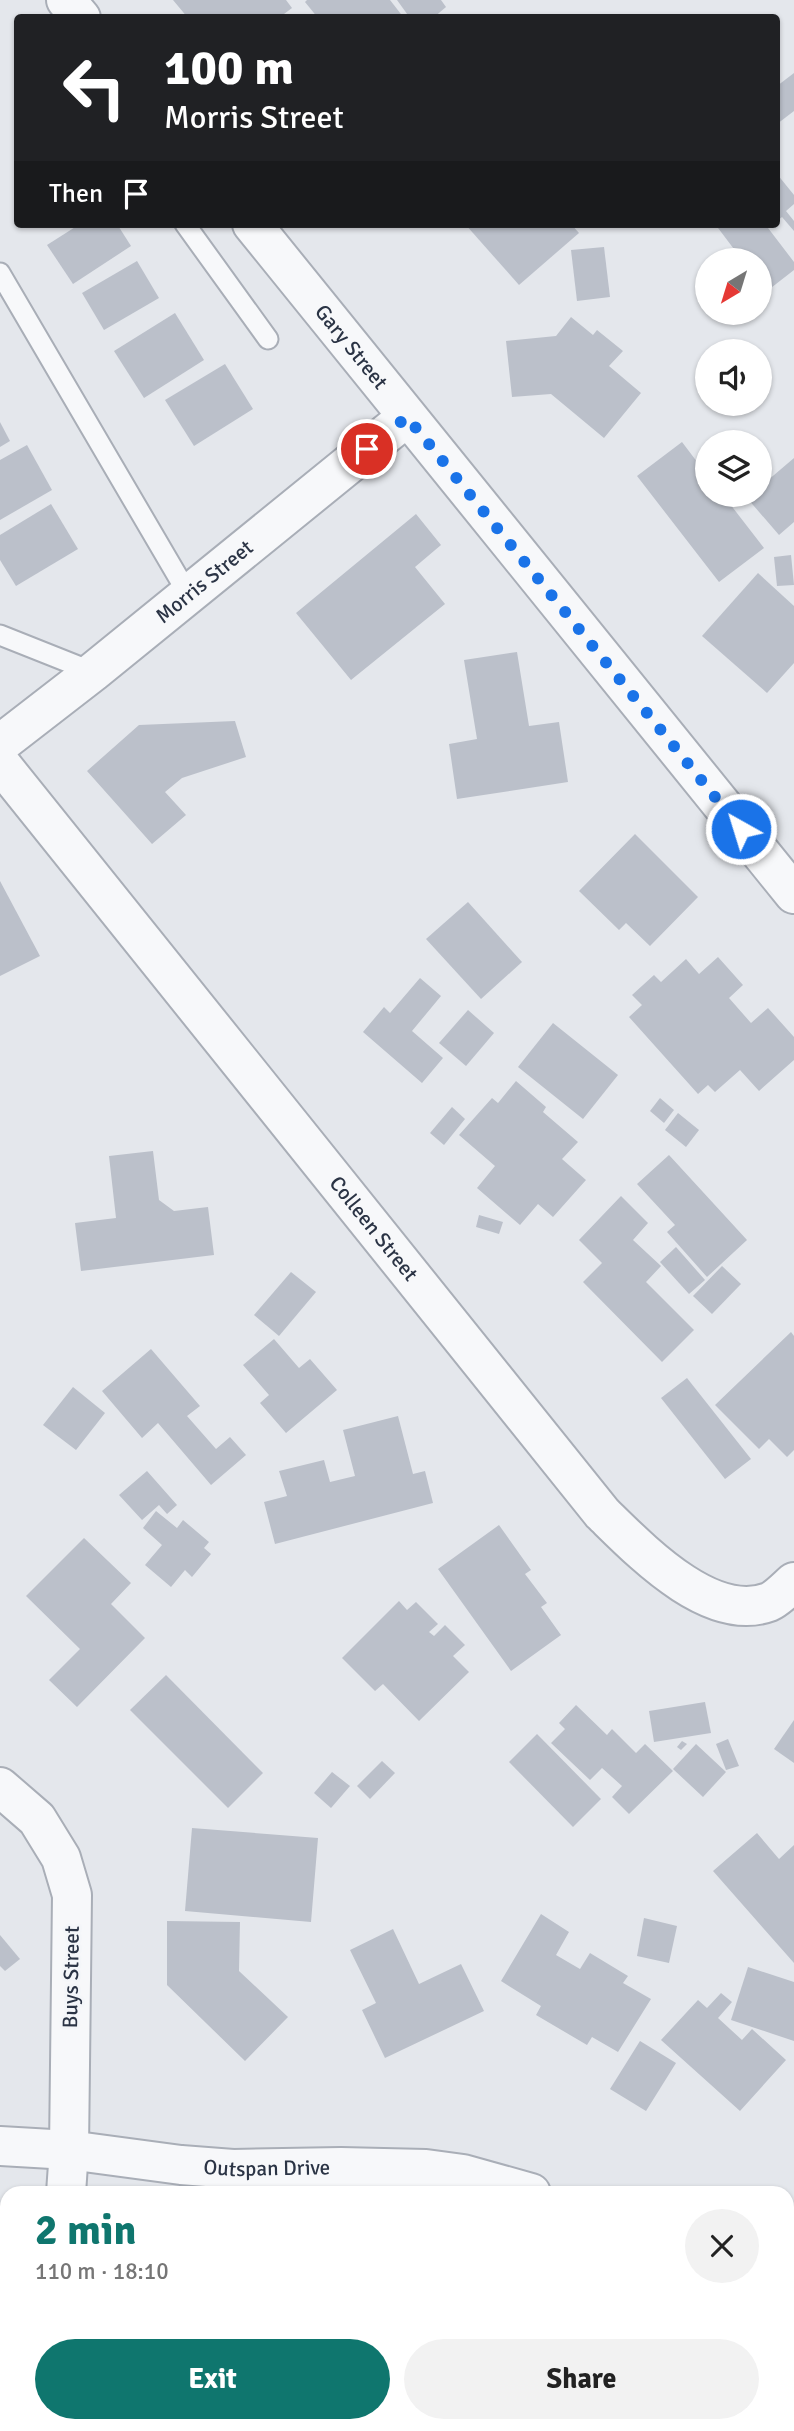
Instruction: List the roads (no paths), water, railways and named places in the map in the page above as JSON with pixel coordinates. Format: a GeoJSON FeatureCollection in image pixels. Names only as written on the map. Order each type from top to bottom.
{"type":"FeatureCollection","features":[{"type":"Feature","properties":{"kind":"street"},"geometry":{"type":"LineString","coordinates":[[66,0],[78,14]]}},
{"type":"Feature","properties":{"kind":"street","name":"Gary Street"},"geometry":{"type":"LineString","coordinates":[[255,228],[794,894]]}},
{"type":"Feature","properties":{"kind":"street","name":"Morris Street"},"geometry":{"type":"LineString","coordinates":[[0,744],[93,672],[407,417]]}},
{"type":"Feature","properties":{"kind":"street","name":"Colleen Street"},"geometry":{"type":"LineString","coordinates":[[0,763],[602,1513],[633,1544],[691,1589],[718,1601],[751,1607],[772,1601],[794,1582]]}},
{"type":"Feature","properties":{"kind":"street","name":"Buys Street"},"geometry":{"type":"LineString","coordinates":[[0,1787],[37,1819],[61,1858],[72,1895],[66,2186]]}},
{"type":"Feature","properties":{"kind":"street","name":"Outspan Drive"},"geometry":{"type":"LineString","coordinates":[[0,2146],[69,2150],[233,2169],[426,2168],[463,2174],[506,2186]]}},
{"type":"Feature","properties":{"kind":"lane"},"geometry":{"type":"LineString","coordinates":[[188,228],[268,338]]}},
{"type":"Feature","properties":{"kind":"lane"},"geometry":{"type":"LineString","coordinates":[[0,273],[188,594]]}},
{"type":"Feature","properties":{"kind":"lane"},"geometry":{"type":"LineString","coordinates":[[0,635],[93,672]]}}]}
